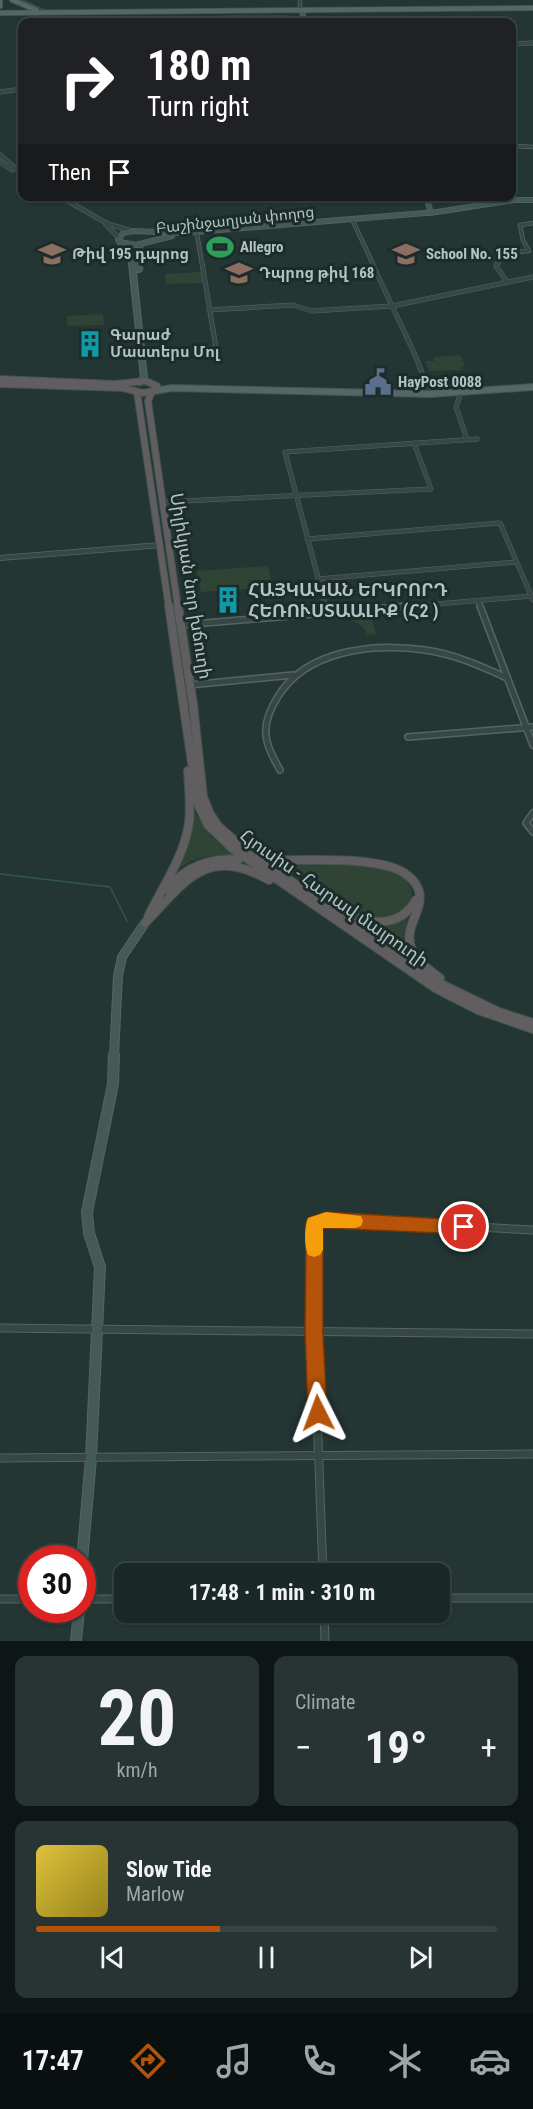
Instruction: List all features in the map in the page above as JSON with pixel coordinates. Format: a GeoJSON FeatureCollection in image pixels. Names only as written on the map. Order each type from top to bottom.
{"type":"FeatureCollection","features":[{"type":"Feature","properties":{"kind":"highway"},"geometry":{"type":"LineString","coordinates":[[0,382],[153,387]]}},
{"type":"Feature","properties":{"kind":"highway"},"geometry":{"type":"LineString","coordinates":[[137,387],[153,387]]}},
{"type":"Feature","properties":{"kind":"highway","name":"Սիլիկյան նոր խճուղի"},"geometry":{"type":"LineString","coordinates":[[137,387],[160,545],[202,786]]}},
{"type":"Feature","properties":{"kind":"highway","name":"Սիլիկյան նոր խճուղի"},"geometry":{"type":"LineString","coordinates":[[153,387],[148,403],[190,685],[189,733]]}},
{"type":"Feature","properties":{"kind":"highway"},"geometry":{"type":"LineString","coordinates":[[145,923],[158,893],[176,864],[187,833],[190,806],[189,733]]}},
{"type":"Feature","properties":{"kind":"highway","name":"Հյուսիս - Հարավ մայրուղի"},"geometry":{"type":"LineString","coordinates":[[189,733],[198,804],[208,825],[233,849],[435,988],[478,1010],[533,1029]]}},
{"type":"Feature","properties":{"kind":"highway","name":"Հյուսիս - Հարավ մայրուղի"},"geometry":{"type":"LineString","coordinates":[[202,786],[208,812],[216,825],[229,837],[417,970],[499,1012],[533,1023]]}},
{"type":"Feature","properties":{"kind":"highway"},"geometry":{"type":"LineString","coordinates":[[145,923],[169,886],[184,870],[208,860],[239,859]]}},
{"type":"Feature","properties":{"kind":"highway"},"geometry":{"type":"LineString","coordinates":[[273,860],[372,863],[390,866],[407,875],[417,885],[421,902],[410,925],[412,951],[418,960],[462,994]]}},
{"type":"Feature","properties":{"kind":"highway"},"geometry":{"type":"LineString","coordinates":[[145,923],[185,880],[194,873],[217,866],[241,867],[255,872],[314,906]]}},
{"type":"Feature","properties":{"kind":"highway"},"geometry":{"type":"LineString","coordinates":[[307,892],[357,920],[374,923],[390,922],[404,916],[415,904],[419,891]]}},
{"type":"Feature","properties":{"kind":"main road"},"geometry":{"type":"LineString","coordinates":[[12,0],[45,14]]}},
{"type":"Feature","properties":{"kind":"main road"},"geometry":{"type":"LineString","coordinates":[[0,1],[0,6]]}},
{"type":"Feature","properties":{"kind":"main road"},"geometry":{"type":"LineString","coordinates":[[0,14],[533,9]]}},
{"type":"Feature","properties":{"kind":"main road"},"geometry":{"type":"LineString","coordinates":[[301,10],[302,18]]}},
{"type":"Feature","properties":{"kind":"main road","name":"Բաշինջաղյան փողոց"},"geometry":{"type":"LineString","coordinates":[[516,200],[533,200]]}},
{"type":"Feature","properties":{"kind":"main road"},"geometry":{"type":"LineString","coordinates":[[427,201],[430,213]]}},
{"type":"Feature","properties":{"kind":"main road","name":"Բաշինջաղյան փողոց"},"geometry":{"type":"LineString","coordinates":[[141,244],[149,240],[197,234],[430,213],[508,201]]}},
{"type":"Feature","properties":{"kind":"main road","name":"Բաշինջաղյան փողոց"},"geometry":{"type":"LineString","coordinates":[[132,231],[183,233],[352,220]]}},
{"type":"Feature","properties":{"kind":"main road"},"geometry":{"type":"LineString","coordinates":[[119,239],[123,233],[132,231]]}},
{"type":"Feature","properties":{"kind":"main road"},"geometry":{"type":"LineString","coordinates":[[144,232],[150,235],[149,240]]}},
{"type":"Feature","properties":{"kind":"main road"},"geometry":{"type":"LineString","coordinates":[[119,239],[141,244],[137,257],[149,379],[153,387]]}},
{"type":"Feature","properties":{"kind":"main road"},"geometry":{"type":"LineString","coordinates":[[119,239],[134,267],[144,378],[137,387]]}},
{"type":"Feature","properties":{"kind":"main road"},"geometry":{"type":"LineString","coordinates":[[153,387],[428,389],[533,385]]}},
{"type":"Feature","properties":{"kind":"main road"},"geometry":{"type":"LineString","coordinates":[[153,387],[461,393],[533,385]]}},
{"type":"Feature","properties":{"kind":"main road"},"geometry":{"type":"LineString","coordinates":[[83,1545],[91,1458],[100,1267],[89,1233],[87,1212],[113,1084],[122,957],[145,923]]}},
{"type":"Feature","properties":{"kind":"main road"},"geometry":{"type":"LineString","coordinates":[[76,1641],[78,1623]]}},
{"type":"Feature","properties":{"kind":"street"},"geometry":{"type":"LineString","coordinates":[[300,0],[301,10]]}},
{"type":"Feature","properties":{"kind":"street"},"geometry":{"type":"LineString","coordinates":[[516,44],[533,43]]}},
{"type":"Feature","properties":{"kind":"street"},"geometry":{"type":"LineString","coordinates":[[0,92],[18,90]]}},
{"type":"Feature","properties":{"kind":"street"},"geometry":{"type":"LineString","coordinates":[[516,146],[533,147]]}},
{"type":"Feature","properties":{"kind":"street"},"geometry":{"type":"LineString","coordinates":[[0,155],[18,172]]}},
{"type":"Feature","properties":{"kind":"street"},"geometry":{"type":"LineString","coordinates":[[0,162],[18,173]]}},
{"type":"Feature","properties":{"kind":"street"},"geometry":{"type":"LineString","coordinates":[[66,201],[105,224],[119,239]]}},
{"type":"Feature","properties":{"kind":"street"},"geometry":{"type":"LineString","coordinates":[[67,201],[108,224],[132,231]]}},
{"type":"Feature","properties":{"kind":"street"},"geometry":{"type":"LineString","coordinates":[[352,220],[428,389]]}},
{"type":"Feature","properties":{"kind":"street"},"geometry":{"type":"LineString","coordinates":[[507,282],[496,266],[504,253],[530,251],[523,240],[520,225],[533,223]]}},
{"type":"Feature","properties":{"kind":"street"},"geometry":{"type":"LineString","coordinates":[[147,352],[216,348],[197,234]]}},
{"type":"Feature","properties":{"kind":"street"},"geometry":{"type":"LineString","coordinates":[[209,310],[293,306],[311,311],[392,306],[533,277]]}},
{"type":"Feature","properties":{"kind":"street"},"geometry":{"type":"LineString","coordinates":[[461,393],[456,407],[467,439]]}},
{"type":"Feature","properties":{"kind":"street"},"geometry":{"type":"LineString","coordinates":[[327,613],[285,452],[477,439]]}},
{"type":"Feature","properties":{"kind":"street"},"geometry":{"type":"LineString","coordinates":[[162,502],[431,489],[414,443]]}},
{"type":"Feature","properties":{"kind":"street"},"geometry":{"type":"LineString","coordinates":[[180,626],[532,597],[500,523],[307,539]]}},
{"type":"Feature","properties":{"kind":"street"},"geometry":{"type":"LineString","coordinates":[[0,558],[160,545]]}},
{"type":"Feature","properties":{"kind":"street"},"geometry":{"type":"LineString","coordinates":[[318,579],[516,562]]}},
{"type":"Feature","properties":{"kind":"street"},"geometry":{"type":"LineString","coordinates":[[478,600],[533,745]]}},
{"type":"Feature","properties":{"kind":"street"},"geometry":{"type":"LineString","coordinates":[[190,685],[293,675],[337,655],[387,648],[418,649],[444,654],[507,678]]}},
{"type":"Feature","properties":{"kind":"street"},"geometry":{"type":"LineString","coordinates":[[280,770],[270,750],[266,729],[274,701],[293,675]]}},
{"type":"Feature","properties":{"kind":"street"},"geometry":{"type":"LineString","coordinates":[[408,738],[533,727]]}},
{"type":"Feature","properties":{"kind":"street"},"geometry":{"type":"LineString","coordinates":[[533,813],[526,824],[533,832]]}},
{"type":"Feature","properties":{"kind":"street"},"geometry":{"type":"LineString","coordinates":[[323,1563],[314,1332],[314,1223],[326,1219],[533,1230]]}},
{"type":"Feature","properties":{"kind":"street"},"geometry":{"type":"LineString","coordinates":[[0,1328],[533,1334]]}},
{"type":"Feature","properties":{"kind":"street"},"geometry":{"type":"LineString","coordinates":[[0,1458],[533,1454]]}},
{"type":"Feature","properties":{"kind":"street"},"geometry":{"type":"LineString","coordinates":[[450,1598],[533,1598]]}},
{"type":"Feature","properties":{"kind":"street"},"geometry":{"type":"LineString","coordinates":[[0,1599],[18,1599]]}},
{"type":"Feature","properties":{"kind":"street"},"geometry":{"type":"LineString","coordinates":[[96,1599],[114,1599]]}},
{"type":"Feature","properties":{"kind":"street"},"geometry":{"type":"LineString","coordinates":[[324,1623],[325,1641]]}},
{"type":"Feature","properties":{"kind":"green space"},"geometry":{"type":"Polygon","coordinates":[[[223,15],[285,15],[298,18],[223,18],[223,15]]]}},
{"type":"Feature","properties":{"kind":"green space"},"geometry":{"type":"Polygon","coordinates":[[[201,272],[203,283],[166,284],[165,274],[201,272]]]}},
{"type":"Feature","properties":{"kind":"green space"},"geometry":{"type":"Polygon","coordinates":[[[103,314],[104,325],[67,326],[67,316],[103,314]]]}},
{"type":"Feature","properties":{"kind":"green space"},"geometry":{"type":"Polygon","coordinates":[[[460,355],[465,366],[460,368],[467,370],[429,371],[425,361],[435,361],[434,357],[460,355]]]}},
{"type":"Feature","properties":{"kind":"green space"},"geometry":{"type":"Polygon","coordinates":[[[268,566],[273,587],[201,592],[197,571],[268,566]]]}},
{"type":"Feature","properties":{"kind":"green space"},"geometry":{"type":"Polygon","coordinates":[[[385,609],[387,615],[371,616],[376,634],[368,635],[362,626],[354,622],[352,612],[385,609]]]}},
{"type":"Feature","properties":{"kind":"green space"},"geometry":{"type":"Polygon","coordinates":[[[193,810],[212,837],[234,855],[196,859],[176,872],[193,810]]]}},
{"type":"Feature","properties":{"kind":"green space"},"geometry":{"type":"Polygon","coordinates":[[[278,864],[383,869],[405,880],[411,888],[412,897],[408,905],[392,918],[369,919],[333,902],[278,864]]]}},
{"type":"Feature","properties":{"kind":"green space"},"geometry":{"type":"Polygon","coordinates":[[[408,918],[404,939],[410,958],[364,926],[392,925],[408,918]]]}},
{"type":"Feature","properties":{"kind":"waterway"},"geometry":{"type":"LineString","coordinates":[[22,0],[44,10]]}},
{"type":"Feature","properties":{"kind":"waterway"},"geometry":{"type":"LineString","coordinates":[[0,874],[110,887],[127,921]]}},
{"type":"Feature","properties":{"kind":"slow traffic"},"geometry":{"type":"LineString","coordinates":[[314,1250],[314,1223],[326,1219],[355,1221]]}},
{"type":"Feature","properties":{"kind":"place","name":"Allegro"},"geometry":{"type":"Point","coordinates":[220,247]}},
{"type":"Feature","properties":{"kind":"place","name":"Թիվ 195 դպրոց"},"geometry":{"type":"Point","coordinates":[52,254]}},
{"type":"Feature","properties":{"kind":"place","name":"School No. 155"},"geometry":{"type":"Point","coordinates":[406,254]}},
{"type":"Feature","properties":{"kind":"place","name":"Դպրոց թիվ 168"},"geometry":{"type":"Point","coordinates":[239,273]}},
{"type":"Feature","properties":{"kind":"place","name":"Գարաժ Մաստերս Մոլ"},"geometry":{"type":"Point","coordinates":[90,344]}},
{"type":"Feature","properties":{"kind":"place","name":"HayPost 0088"},"geometry":{"type":"Point","coordinates":[378,382]}},
{"type":"Feature","properties":{"kind":"place","name":"ՀԱՅԿԱԿԱՆ ԵՐԿՐՈՐԴ ՀԵՌՈՒՍՏԱԱԼԻՔ (Հ2 )"},"geometry":{"type":"Point","coordinates":[228,600]}},
{"type":"Feature","properties":{"kind":"route"},"geometry":{"type":"LineString","coordinates":[[318,1413],[314,1332],[314,1223],[326,1219],[464,1227]]}}]}
